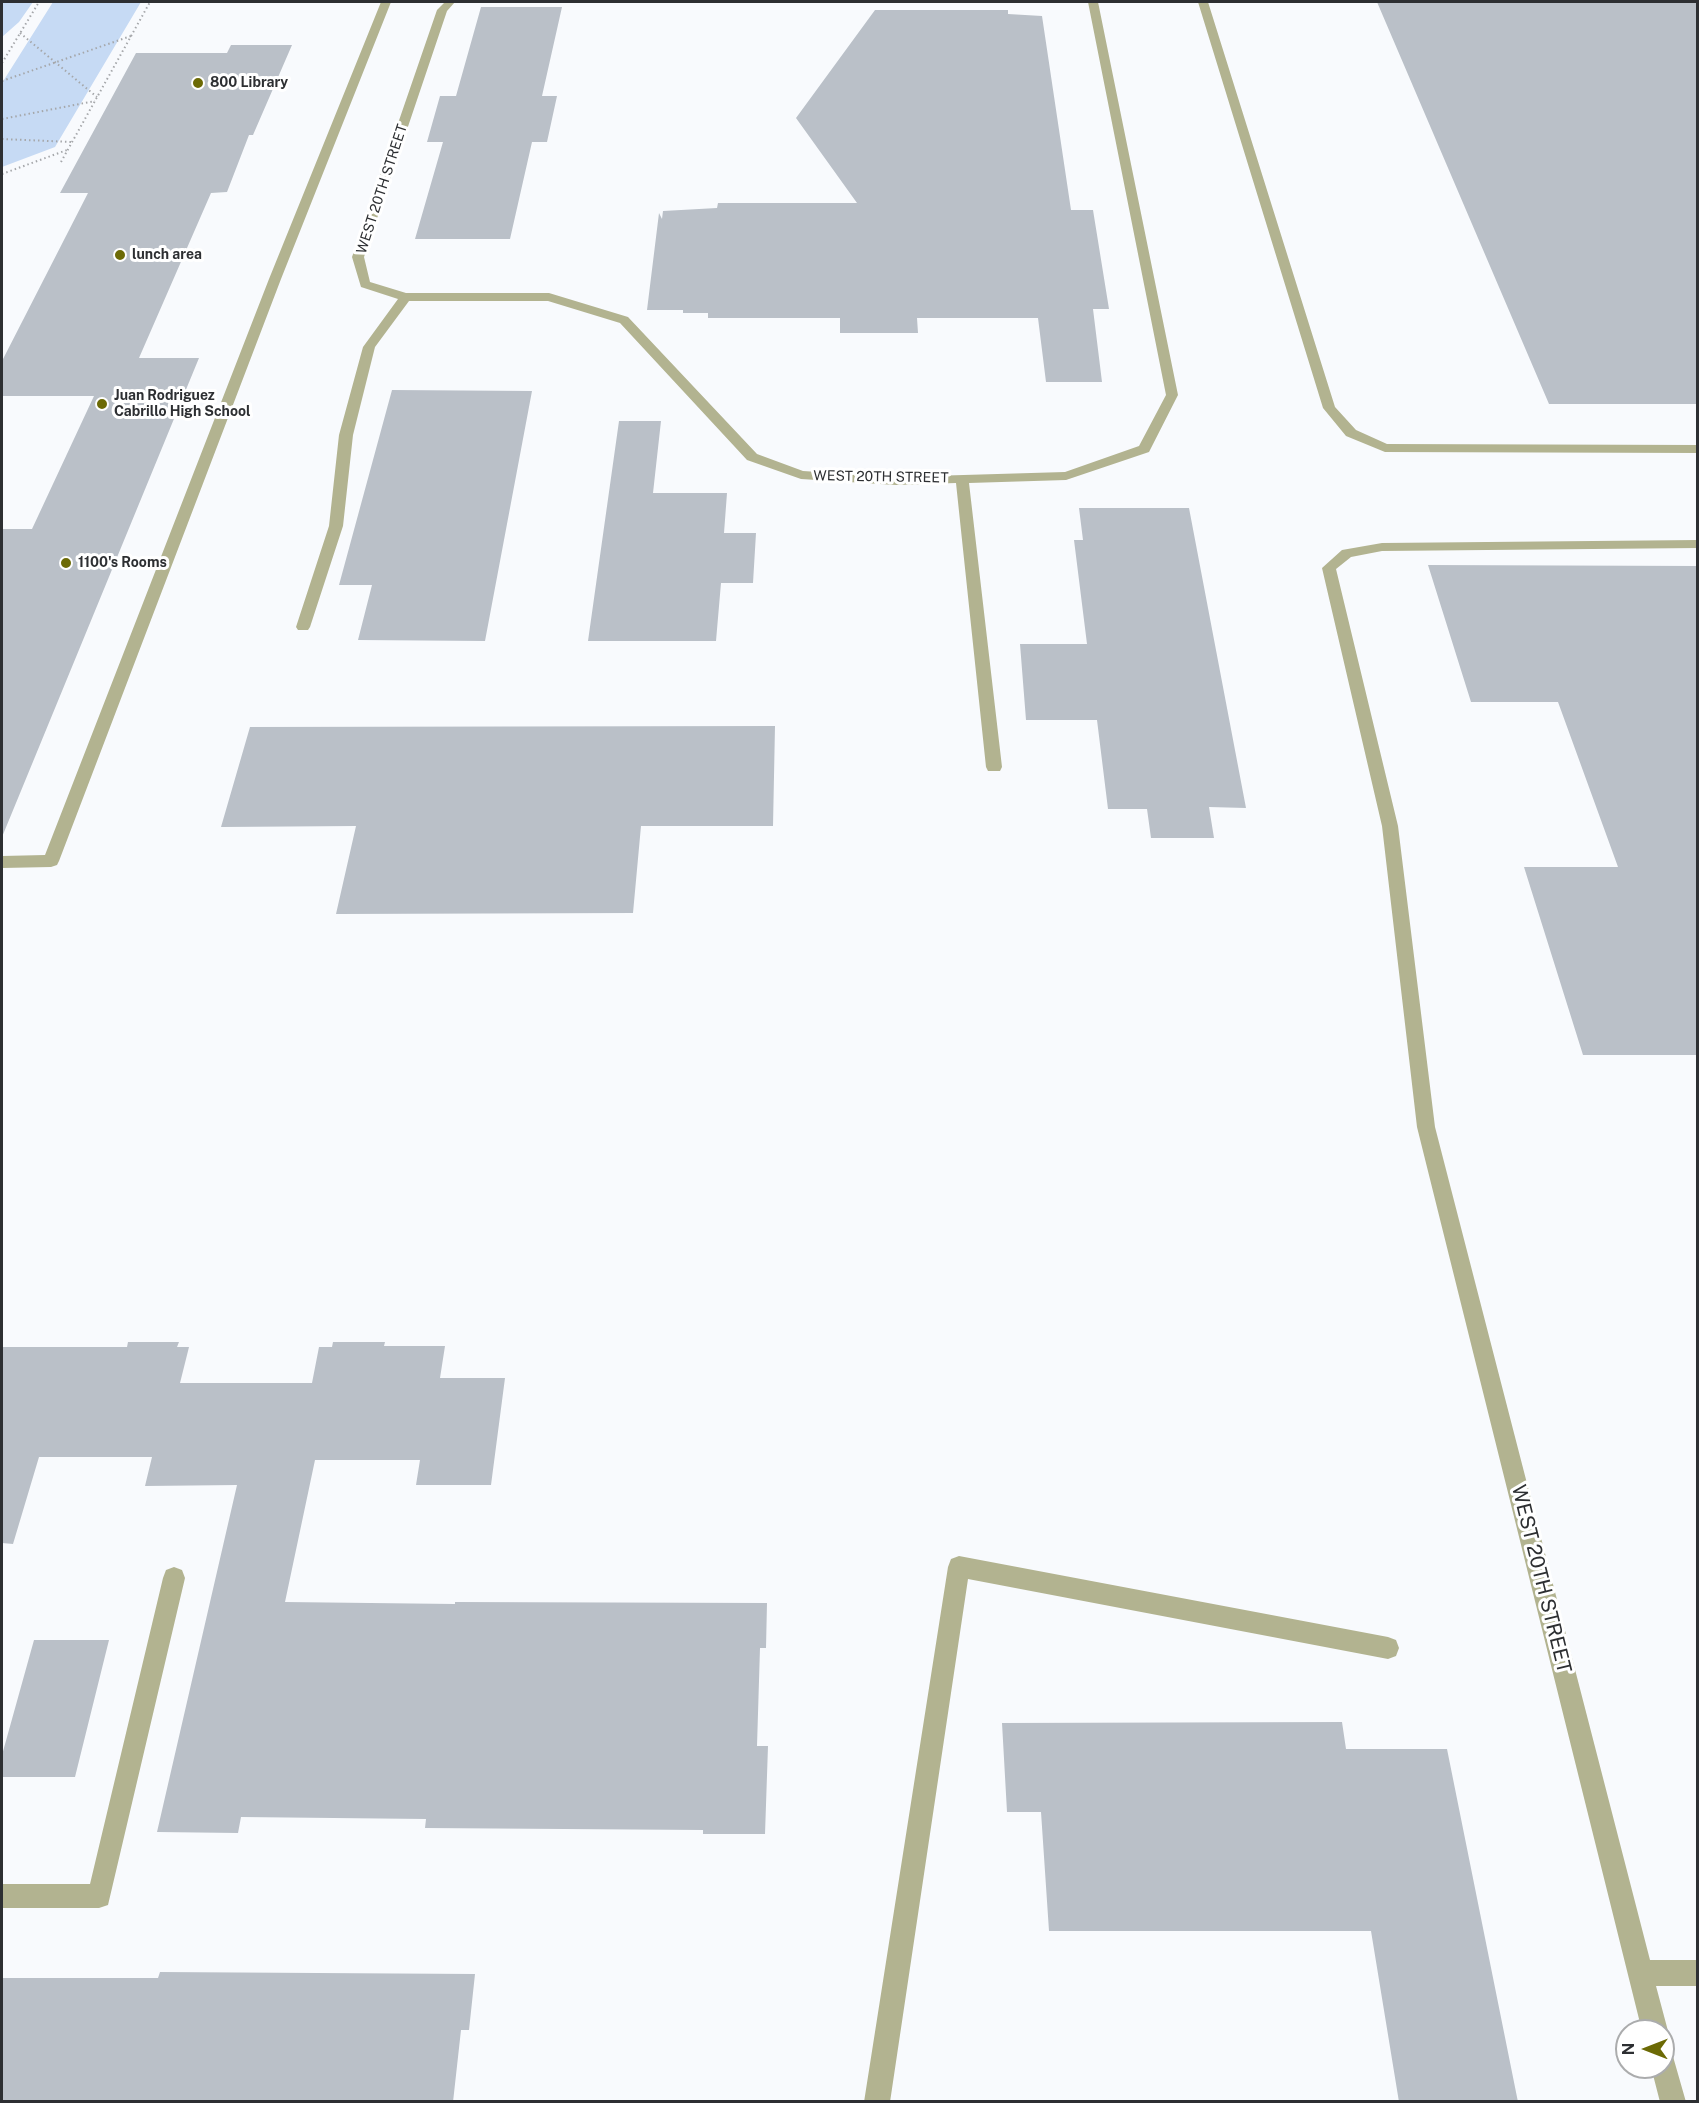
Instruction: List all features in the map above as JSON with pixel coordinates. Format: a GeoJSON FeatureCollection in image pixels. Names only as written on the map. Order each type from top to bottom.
{"type":"FeatureCollection","features":[{"type":"Feature","properties":{"kind":"street"},"geometry":{"type":"LineString","coordinates":[[2,862],[51,861],[279,268],[386,2]]}},
{"type":"Feature","properties":{"kind":"street","name":"WEST 20TH STREET"},"geometry":{"type":"LineString","coordinates":[[446,6],[358,257],[365,284],[405,297],[549,297],[624,320],[752,457],[801,475],[896,481],[1066,476],[1144,448],[1172,395],[1093,2]]}},
{"type":"Feature","properties":{"kind":"street"},"geometry":{"type":"LineString","coordinates":[[1203,2],[1329,408],[1351,433],[1385,448],[1698,449]]}},
{"type":"Feature","properties":{"kind":"street"},"geometry":{"type":"LineString","coordinates":[[303,627],[336,526],[346,435],[369,347],[405,297]]}},
{"type":"Feature","properties":{"kind":"street"},"geometry":{"type":"LineString","coordinates":[[962,479],[994,767]]}},
{"type":"Feature","properties":{"kind":"street","name":"WEST 20TH STREET"},"geometry":{"type":"LineString","coordinates":[[1652,2019],[1426,1127],[1390,826],[1329,568],[1347,553],[1382,546],[1698,544]]}},
{"type":"Feature","properties":{"kind":"street"},"geometry":{"type":"LineString","coordinates":[[877,2102],[959,1567],[1388,1648]]}},
{"type":"Feature","properties":{"kind":"street"},"geometry":{"type":"LineString","coordinates":[[2,1896],[99,1896],[174,1578]]}},
{"type":"Feature","properties":{"kind":"street"},"geometry":{"type":"LineString","coordinates":[[1641,1973],[1698,1973]]}},
{"type":"Feature","properties":{"kind":"street"},"geometry":{"type":"LineString","coordinates":[[1667,2079],[1673,2102]]}},
{"type":"Feature","properties":{"kind":"path"},"geometry":{"type":"LineString","coordinates":[[2,63],[39,2]]}},
{"type":"Feature","properties":{"kind":"path"},"geometry":{"type":"LineString","coordinates":[[61,162],[150,2]]}},
{"type":"Feature","properties":{"kind":"path"},"geometry":{"type":"LineString","coordinates":[[20,33],[97,97]]}},
{"type":"Feature","properties":{"kind":"path"},"geometry":{"type":"LineString","coordinates":[[2,81],[131,36]]}},
{"type":"Feature","properties":{"kind":"path"},"geometry":{"type":"LineString","coordinates":[[2,119],[94,101]]}},
{"type":"Feature","properties":{"kind":"path"},"geometry":{"type":"LineString","coordinates":[[2,139],[72,142]]}},
{"type":"Feature","properties":{"kind":"path"},"geometry":{"type":"LineString","coordinates":[[2,174],[68,150]]}},
{"type":"Feature","properties":{"kind":"shaded area"},"geometry":{"type":"Polygon","coordinates":[[[2,2],[33,2],[19,22],[2,37],[2,2]]]}},
{"type":"Feature","properties":{"kind":"shaded area"},"geometry":{"type":"Polygon","coordinates":[[[53,2],[141,2],[55,147],[2,167],[2,83],[53,2]]]}},
{"type":"Feature","properties":{"kind":"building"},"geometry":{"type":"Polygon","coordinates":[[[1377,2],[1698,2],[1698,404],[1549,404],[1377,2]]]}},
{"type":"Feature","properties":{"kind":"building"},"geometry":{"type":"Polygon","coordinates":[[[481,7],[562,7],[542,96],[557,96],[547,142],[532,142],[510,239],[415,239],[443,142],[427,142],[440,96],[456,96],[481,7]]]}},
{"type":"Feature","properties":{"kind":"building"},"geometry":{"type":"Polygon","coordinates":[[[875,10],[1008,10],[1008,14],[1042,16],[1071,210],[1093,210],[1109,309],[1093,309],[1102,382],[1046,382],[1038,318],[917,318],[918,333],[840,333],[840,318],[708,318],[708,313],[647,310],[659,213],[662,219],[663,211],[717,208],[718,203],[857,203],[796,118],[875,10]]]}},
{"type":"Feature","properties":{"kind":"building"},"geometry":{"type":"Polygon","coordinates":[[[231,45],[292,45],[253,135],[249,135],[227,192],[211,193],[139,358],[199,358],[2,837],[2,529],[32,529],[94,396],[2,396],[2,361],[88,193],[60,193],[136,53],[227,53],[231,45]]]}},
{"type":"Feature","properties":{"kind":"building"},"geometry":{"type":"Polygon","coordinates":[[[392,390],[532,391],[485,641],[358,640],[372,585],[339,585],[392,390]]]}},
{"type":"Feature","properties":{"kind":"building"},"geometry":{"type":"Polygon","coordinates":[[[619,421],[661,421],[653,493],[727,493],[724,533],[756,533],[753,583],[721,583],[716,641],[588,641],[619,421]]]}},
{"type":"Feature","properties":{"kind":"building"},"geometry":{"type":"Polygon","coordinates":[[[1079,508],[1189,508],[1246,808],[1209,807],[1214,838],[1151,838],[1147,809],[1108,809],[1097,720],[1026,720],[1020,644],[1087,644],[1074,540],[1083,540],[1079,508]]]}},
{"type":"Feature","properties":{"kind":"building"},"geometry":{"type":"Polygon","coordinates":[[[1428,565],[1698,566],[1698,1055],[1583,1055],[1524,867],[1618,867],[1558,702],[1471,702],[1428,565]]]}},
{"type":"Feature","properties":{"kind":"building"},"geometry":{"type":"Polygon","coordinates":[[[775,726],[773,826],[641,826],[633,913],[336,914],[356,826],[221,827],[250,727],[775,726]]]}},
{"type":"Feature","properties":{"kind":"building"},"geometry":{"type":"Polygon","coordinates":[[[128,1342],[179,1342],[177,1347],[189,1347],[180,1383],[312,1383],[319,1347],[332,1347],[333,1342],[385,1342],[384,1346],[445,1346],[440,1378],[505,1378],[491,1485],[416,1485],[420,1460],[315,1460],[285,1602],[767,1603],[766,1648],[760,1648],[757,1746],[768,1746],[765,1834],[703,1834],[703,1830],[425,1828],[426,1819],[241,1817],[238,1833],[157,1832],[237,1485],[145,1486],[152,1457],[39,1457],[13,1544],[2,1543],[2,1347],[127,1347],[128,1342]]]}},
{"type":"Feature","properties":{"kind":"building"},"geometry":{"type":"Polygon","coordinates":[[[34,1640],[109,1640],[75,1777],[2,1777],[2,1755],[34,1640]]]}},
{"type":"Feature","properties":{"kind":"building"},"geometry":{"type":"Polygon","coordinates":[[[1342,1722],[1346,1749],[1447,1749],[1518,2102],[1399,2102],[1371,1931],[1049,1931],[1041,1812],[1007,1812],[1002,1723],[1342,1722]]]}},
{"type":"Feature","properties":{"kind":"building"},"geometry":{"type":"Polygon","coordinates":[[[160,1972],[475,1974],[469,2030],[461,2030],[453,2102],[2,2102],[2,1978],[158,1978],[160,1972]]]}},
{"type":"Feature","properties":{"kind":"place","name":"800 Library"},"geometry":{"type":"Point","coordinates":[198,83]}},
{"type":"Feature","properties":{"kind":"place","name":"lunch area"},"geometry":{"type":"Point","coordinates":[120,255]}},
{"type":"Feature","properties":{"kind":"place","name":"Juan Rodriguez Cabrillo High School"},"geometry":{"type":"Point","coordinates":[102,404]}},
{"type":"Feature","properties":{"kind":"place","name":"1100's Rooms"},"geometry":{"type":"Point","coordinates":[66,563]}}]}
